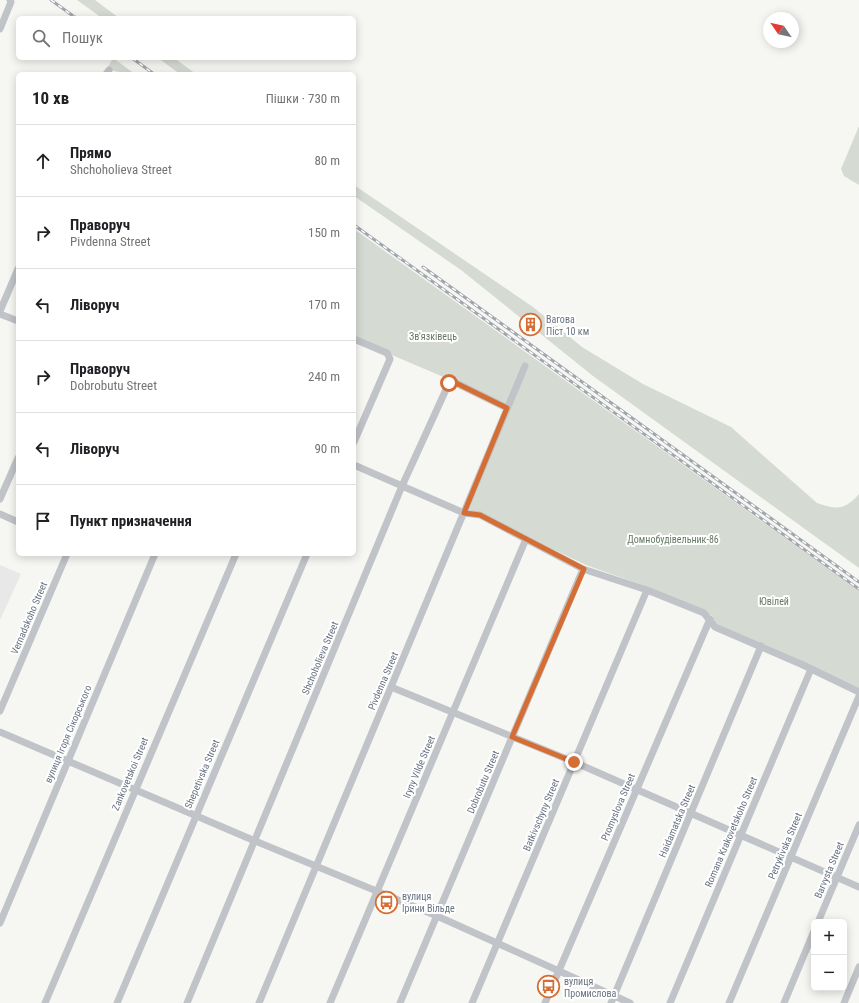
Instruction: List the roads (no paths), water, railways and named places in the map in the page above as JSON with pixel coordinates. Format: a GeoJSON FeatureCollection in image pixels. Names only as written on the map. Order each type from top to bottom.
{"type":"FeatureCollection","features":[{"type":"Feature","properties":{"kind":"street"},"geometry":{"type":"LineString","coordinates":[[0,29],[11,1]]}},
{"type":"Feature","properties":{"kind":"street"},"geometry":{"type":"LineString","coordinates":[[16,274],[0,312],[16,320]]}},
{"type":"Feature","properties":{"kind":"street"},"geometry":{"type":"LineString","coordinates":[[356,341],[387,353],[390,359],[356,437]]}},
{"type":"Feature","properties":{"kind":"street","name":"Pivdenna Street"},"geometry":{"type":"LineString","coordinates":[[259,1003],[525,366]]}},
{"type":"Feature","properties":{"kind":"street","name":"Shchoholieva Street"},"geometry":{"type":"LineString","coordinates":[[187,1003],[402,486],[451,381],[507,408]]}},
{"type":"Feature","properties":{"kind":"street"},"geometry":{"type":"LineString","coordinates":[[0,499],[16,463]]}},
{"type":"Feature","properties":{"kind":"street"},"geometry":{"type":"LineString","coordinates":[[356,466],[464,513],[480,515],[584,569],[647,590],[704,613],[715,627],[761,646],[859,692]]}},
{"type":"Feature","properties":{"kind":"street"},"geometry":{"type":"LineString","coordinates":[[0,514],[16,521]]}},
{"type":"Feature","properties":{"kind":"street","name":"Iryny Vilde Street"},"geometry":{"type":"LineString","coordinates":[[330,1003],[526,539]]}},
{"type":"Feature","properties":{"kind":"street","name":"Vernadskoho Street"},"geometry":{"type":"LineString","coordinates":[[0,711],[66,556]]}},
{"type":"Feature","properties":{"kind":"street","name":"вулиця Ігоря Сікорського"},"geometry":{"type":"LineString","coordinates":[[0,923],[154,556]]}},
{"type":"Feature","properties":{"kind":"street","name":"Zankovetskoi Street"},"geometry":{"type":"LineString","coordinates":[[46,1003],[135,789],[235,556]]}},
{"type":"Feature","properties":{"kind":"street","name":"Shepetivska Street"},"geometry":{"type":"LineString","coordinates":[[117,1003],[306,556]]}},
{"type":"Feature","properties":{"kind":"street","name":"Dobrobutu Street"},"geometry":{"type":"LineString","coordinates":[[400,1003],[584,569]]}},
{"type":"Feature","properties":{"kind":"street","name":"Batkivschyny Street"},"geometry":{"type":"LineString","coordinates":[[472,1003],[647,590]]}},
{"type":"Feature","properties":{"kind":"street","name":"Promyslova Street"},"geometry":{"type":"LineString","coordinates":[[545,1003],[710,619]]}},
{"type":"Feature","properties":{"kind":"street","name":"Haidamatska Street"},"geometry":{"type":"LineString","coordinates":[[611,1003],[761,646]]}},
{"type":"Feature","properties":{"kind":"street","name":"Romana Krakovetskoho Street"},"geometry":{"type":"LineString","coordinates":[[670,1003],[811,669]]}},
{"type":"Feature","properties":{"kind":"street"},"geometry":{"type":"LineString","coordinates":[[391,687],[574,762],[859,887]]}},
{"type":"Feature","properties":{"kind":"street","name":"Petrykivska Street"},"geometry":{"type":"LineString","coordinates":[[729,1003],[859,696]]}},
{"type":"Feature","properties":{"kind":"street"},"geometry":{"type":"LineString","coordinates":[[0,732],[255,841],[437,916],[630,1003]]}},
{"type":"Feature","properties":{"kind":"street","name":"Barvysta Street"},"geometry":{"type":"LineString","coordinates":[[819,919],[859,825]]}},
{"type":"Feature","properties":{"kind":"street"},"geometry":{"type":"LineString","coordinates":[[784,1003],[811,938]]}},
{"type":"Feature","properties":{"kind":"street"},"geometry":{"type":"LineString","coordinates":[[844,1003],[859,967]]}},
{"type":"Feature","properties":{"kind":"railway"},"geometry":{"type":"LineString","coordinates":[[51,0],[73,16]]}},
{"type":"Feature","properties":{"kind":"railway"},"geometry":{"type":"LineString","coordinates":[[135,60],[151,72]]}},
{"type":"Feature","properties":{"kind":"railway"},"geometry":{"type":"LineString","coordinates":[[356,226],[859,589]]}},
{"type":"Feature","properties":{"kind":"railway"},"geometry":{"type":"LineString","coordinates":[[423,267],[859,582]]}},
{"type":"Feature","properties":{"kind":"place","name":"Вагова Піст 10 км"},"geometry":{"type":"Point","coordinates":[531,325]}},
{"type":"Feature","properties":{"kind":"place","name":"вулиця Ірини Вільде"},"geometry":{"type":"Point","coordinates":[386,902]}},
{"type":"Feature","properties":{"kind":"place","name":"вулиця Промислова"},"geometry":{"type":"Point","coordinates":[548,987]}},
{"type":"Feature","properties":{"kind":"park label","name":"Зв'язківець"},"geometry":{"type":"Point","coordinates":[433,336]}},
{"type":"Feature","properties":{"kind":"park label","name":"Домнобудівельник-86"},"geometry":{"type":"Point","coordinates":[673,539]}},
{"type":"Feature","properties":{"kind":"park label","name":"Ювілей"},"geometry":{"type":"Point","coordinates":[774,601]}}]}
